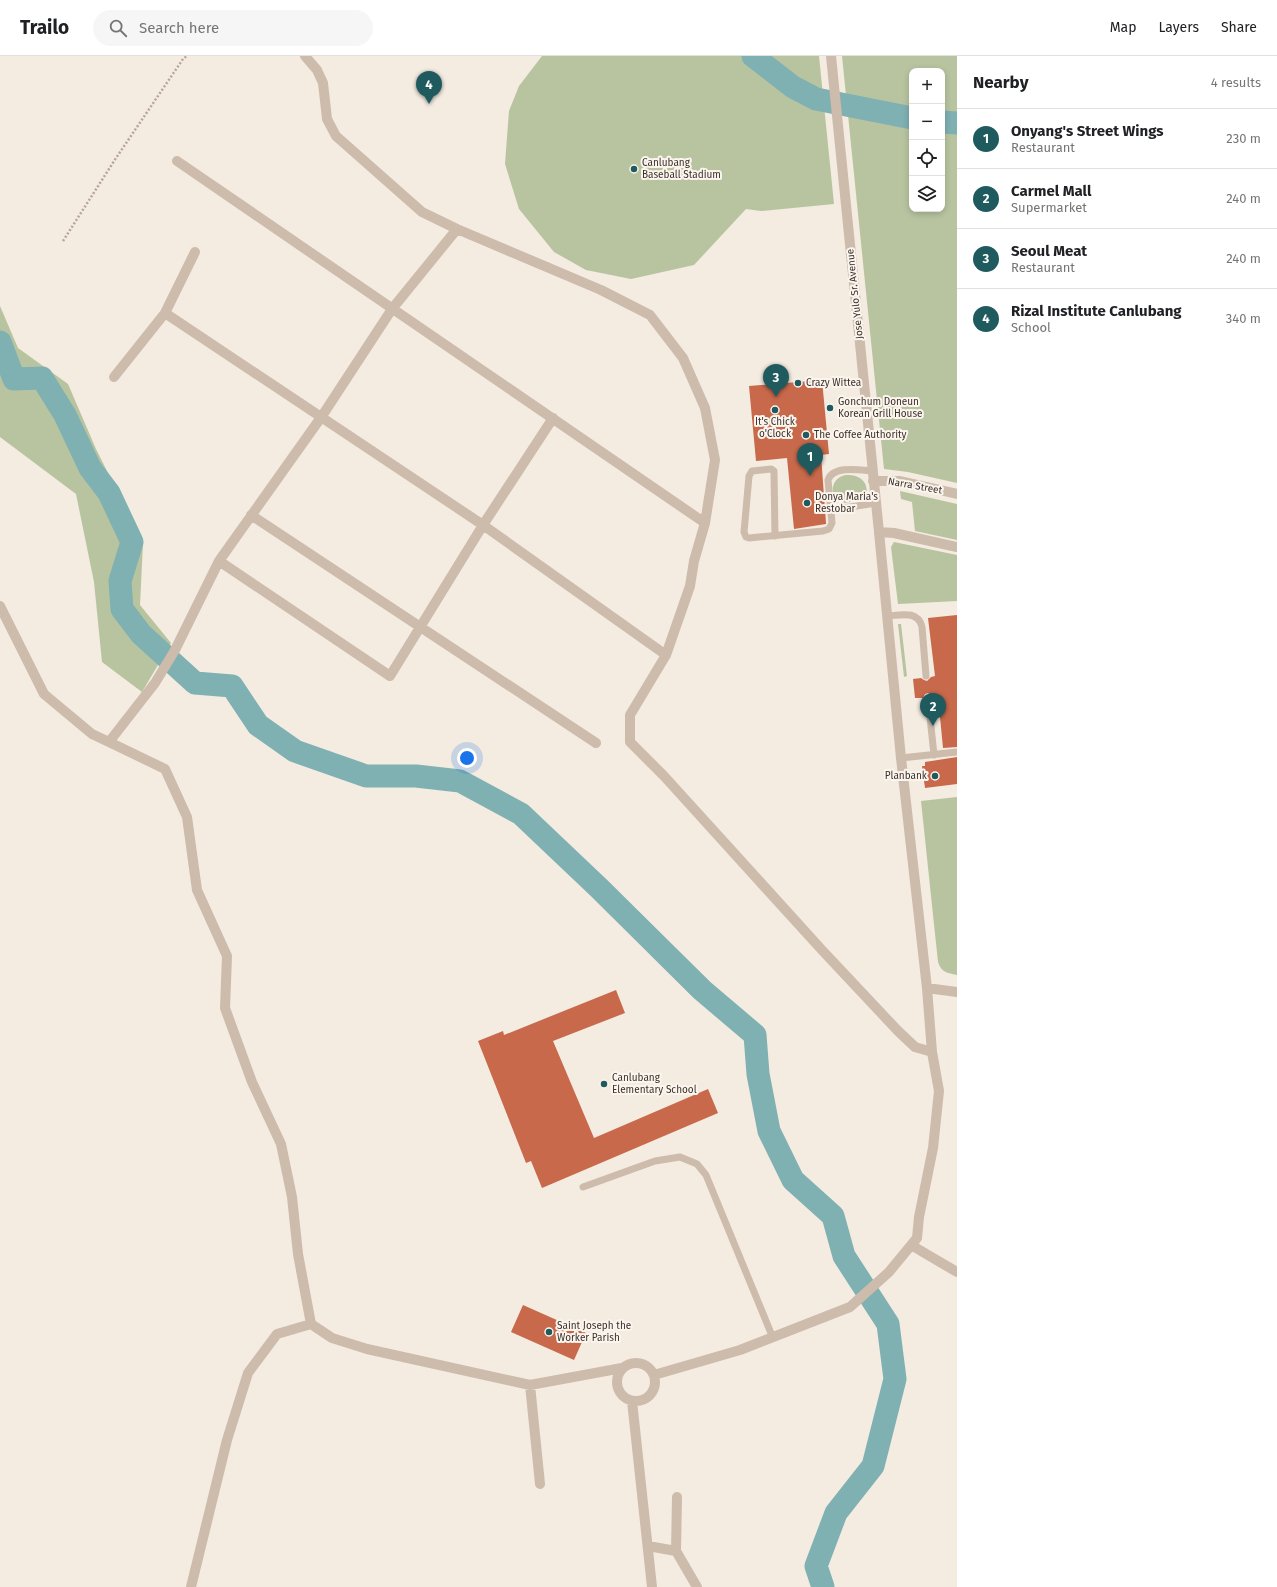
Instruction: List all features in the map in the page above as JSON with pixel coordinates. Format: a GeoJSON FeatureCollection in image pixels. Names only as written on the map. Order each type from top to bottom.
{"type":"FeatureCollection","features":[{"type":"Feature","properties":{"kind":"street"},"geometry":{"type":"LineString","coordinates":[[305,56],[317,70],[323,83],[327,119],[336,136],[422,212],[457,230],[601,290],[650,316],[683,358],[705,408],[715,460],[705,523],[694,561],[690,586],[666,655],[630,715],[630,742],[664,776],[821,949],[898,1030],[915,1046],[932,1052]]}},
{"type":"Feature","properties":{"kind":"street","name":"Jose Yulo Sr. Avenue"},"geometry":{"type":"LineString","coordinates":[[654,1375],[740,1350],[850,1307],[889,1272],[917,1238],[919,1217],[933,1148],[939,1091],[932,1052],[927,988],[901,758],[831,59]]}},
{"type":"Feature","properties":{"kind":"street"},"geometry":{"type":"LineString","coordinates":[[177,161],[705,523]]}},
{"type":"Feature","properties":{"kind":"street"},"geometry":{"type":"LineString","coordinates":[[108,742],[155,683],[175,650],[219,561],[322,416],[392,309],[457,230]]}},
{"type":"Feature","properties":{"kind":"street"},"geometry":{"type":"LineString","coordinates":[[114,377],[165,313],[195,252]]}},
{"type":"Feature","properties":{"kind":"street"},"geometry":{"type":"LineString","coordinates":[[165,313],[322,416],[483,525],[666,655]]}},
{"type":"Feature","properties":{"kind":"street"},"geometry":{"type":"LineString","coordinates":[[219,561],[390,676],[483,525],[553,418]]}},
{"type":"Feature","properties":{"kind":"street","name":"Narra Street"},"geometry":{"type":"LineString","coordinates":[[873,476],[957,494]]}},
{"type":"Feature","properties":{"kind":"street"},"geometry":{"type":"LineString","coordinates":[[251,515],[596,743]]}},
{"type":"Feature","properties":{"kind":"street"},"geometry":{"type":"LineString","coordinates":[[879,532],[894,533],[957,547]]}},
{"type":"Feature","properties":{"kind":"street"},"geometry":{"type":"LineString","coordinates":[[0,606],[44,694],[92,734],[165,769],[187,817],[197,890],[227,956],[225,1008],[252,1082],[281,1144],[292,1197],[298,1254],[311,1324],[332,1338],[367,1349],[530,1385],[622,1368],[634,1362],[646,1365],[654,1375],[654,1388],[645,1399],[632,1401],[621,1393],[617,1380],[622,1368]]}},
{"type":"Feature","properties":{"kind":"street"},"geometry":{"type":"LineString","coordinates":[[927,988],[957,992]]}},
{"type":"Feature","properties":{"kind":"street"},"geometry":{"type":"LineString","coordinates":[[911,1245],[957,1272]]}},
{"type":"Feature","properties":{"kind":"street"},"geometry":{"type":"LineString","coordinates":[[191,1587],[227,1440],[248,1373],[277,1334],[311,1324]]}},
{"type":"Feature","properties":{"kind":"street"},"geometry":{"type":"LineString","coordinates":[[530,1385],[540,1484]]}},
{"type":"Feature","properties":{"kind":"street"},"geometry":{"type":"LineString","coordinates":[[632,1401],[652,1587]]}},
{"type":"Feature","properties":{"kind":"street"},"geometry":{"type":"LineString","coordinates":[[678,1497],[676,1551],[697,1587]]}},
{"type":"Feature","properties":{"kind":"street"},"geometry":{"type":"LineString","coordinates":[[648,1546],[676,1551]]}},
{"type":"Feature","properties":{"kind":"lane"},"geometry":{"type":"LineString","coordinates":[[775,536],[774,471],[771,469],[754,470],[748,476],[745,536],[749,538],[775,536],[826,530],[830,528],[832,523],[828,480],[830,475],[834,472],[845,470],[873,476]]}},
{"type":"Feature","properties":{"kind":"lane"},"geometry":{"type":"LineString","coordinates":[[831,510],[876,503]]}},
{"type":"Feature","properties":{"kind":"lane"},"geometry":{"type":"LineString","coordinates":[[887,616],[909,614],[919,620],[922,627],[926,676]]}},
{"type":"Feature","properties":{"kind":"lane"},"geometry":{"type":"LineString","coordinates":[[928,698],[934,755]]}},
{"type":"Feature","properties":{"kind":"lane"},"geometry":{"type":"LineString","coordinates":[[901,758],[957,752]]}},
{"type":"Feature","properties":{"kind":"lane"},"geometry":{"type":"LineString","coordinates":[[583,1187],[655,1161],[680,1157],[696,1164],[706,1175],[773,1338]]}},
{"type":"Feature","properties":{"kind":"path"},"geometry":{"type":"LineString","coordinates":[[63,241],[116,158],[183,59],[187,56]]}},
{"type":"Feature","properties":{"kind":"green space","name":"Canlubang Baseball Stadium"},"geometry":{"type":"Polygon","coordinates":[[[542,56],[819,56],[834,204],[761,211],[746,209],[694,265],[631,279],[586,270],[554,252],[519,209],[505,164],[509,111],[519,86],[542,56]]]}},
{"type":"Feature","properties":{"kind":"green space"},"geometry":{"type":"Polygon","coordinates":[[[842,56],[957,56],[957,483],[908,472],[884,469],[842,56]]]}},
{"type":"Feature","properties":{"kind":"green space"},"geometry":{"type":"Polygon","coordinates":[[[0,306],[18,348],[68,384],[96,449],[143,543],[140,605],[171,643],[142,692],[102,662],[94,582],[76,494],[0,437],[0,306]]]}},
{"type":"Feature","properties":{"kind":"green space"},"geometry":{"type":"Polygon","coordinates":[[[846,475],[856,476],[863,480],[867,488],[865,498],[845,503],[836,499],[833,490],[836,480],[846,475]]]}},
{"type":"Feature","properties":{"kind":"green space"},"geometry":{"type":"Polygon","coordinates":[[[900,491],[957,504],[957,540],[915,531],[912,502],[901,499],[900,491]]]}},
{"type":"Feature","properties":{"kind":"green space"},"geometry":{"type":"Polygon","coordinates":[[[894,542],[957,555],[957,601],[898,604],[891,547],[894,542]]]}},
{"type":"Feature","properties":{"kind":"green space"},"geometry":{"type":"Polygon","coordinates":[[[898,624],[901,624],[907,676],[904,677],[898,624]]]}},
{"type":"Feature","properties":{"kind":"green space"},"geometry":{"type":"Polygon","coordinates":[[[957,797],[957,975],[945,972],[938,962],[921,801],[957,797]]]}},
{"type":"Feature","properties":{"kind":"building"},"geometry":{"type":"Polygon","coordinates":[[[822,380],[829,454],[821,455],[826,524],[794,529],[787,458],[756,461],[749,386],[822,380]]]}},
{"type":"Feature","properties":{"kind":"building"},"geometry":{"type":"Polygon","coordinates":[[[957,615],[957,747],[943,748],[938,696],[933,697],[928,693],[925,694],[923,698],[915,698],[913,679],[921,678],[927,681],[931,677],[935,676],[928,618],[957,615]]]}},
{"type":"Feature","properties":{"kind":"building"},"geometry":{"type":"Polygon","coordinates":[[[957,757],[957,784],[925,788],[922,766],[925,766],[925,762],[957,757]]]}},
{"type":"Feature","properties":{"kind":"building"},"geometry":{"type":"Polygon","coordinates":[[[616,990],[625,1013],[553,1041],[594,1138],[708,1089],[718,1113],[542,1188],[531,1161],[526,1163],[478,1041],[503,1031],[504,1035],[616,990]]]}},
{"type":"Feature","properties":{"kind":"building","name":"Saint Joseph the Worker Parish"},"geometry":{"type":"Polygon","coordinates":[[[523,1305],[586,1333],[574,1360],[511,1332],[523,1305]]]}},
{"type":"Feature","properties":{"kind":"waterway"},"geometry":{"type":"LineString","coordinates":[[753,56],[793,87],[816,99],[909,117]]}},
{"type":"Feature","properties":{"kind":"waterway"},"geometry":{"type":"LineString","coordinates":[[945,122],[957,123]]}},
{"type":"Feature","properties":{"kind":"waterway"},"geometry":{"type":"LineString","coordinates":[[0,342],[14,379],[42,378],[65,415],[90,468],[109,493],[132,542],[120,581],[122,609],[141,634],[195,683],[232,686],[258,725],[295,751],[366,776],[416,776],[460,781],[521,814],[599,888],[702,990],[755,1035],[758,1074],[769,1131],[793,1180],[833,1216],[844,1256],[888,1324],[895,1379],[873,1466],[836,1513],[816,1566],[823,1587]]}},
{"type":"Feature","properties":{"kind":"place","name":"Rizal Institute Canlubang"},"geometry":{"type":"Point","coordinates":[429,104]}},
{"type":"Feature","properties":{"kind":"place","name":"Canlubang Baseball Stadium"},"geometry":{"type":"Point","coordinates":[634,169]}},
{"type":"Feature","properties":{"kind":"place","name":"Crazy Wittea"},"geometry":{"type":"Point","coordinates":[798,383]}},
{"type":"Feature","properties":{"kind":"place","name":"Seoul Meat"},"geometry":{"type":"Point","coordinates":[776,397]}},
{"type":"Feature","properties":{"kind":"place","name":"Gonchum Doneun Korean Grill House"},"geometry":{"type":"Point","coordinates":[830,408]}},
{"type":"Feature","properties":{"kind":"place","name":"It's Chick o'Clock"},"geometry":{"type":"Point","coordinates":[775,410]}},
{"type":"Feature","properties":{"kind":"place","name":"The Coffee Authority"},"geometry":{"type":"Point","coordinates":[806,435]}},
{"type":"Feature","properties":{"kind":"place","name":"Onyang's Street Wings"},"geometry":{"type":"Point","coordinates":[810,476]}},
{"type":"Feature","properties":{"kind":"place","name":"Donya Maria's Restobar"},"geometry":{"type":"Point","coordinates":[807,503]}},
{"type":"Feature","properties":{"kind":"place","name":"Carmel Mall"},"geometry":{"type":"Point","coordinates":[933,726]}},
{"type":"Feature","properties":{"kind":"place","name":"Planbank"},"geometry":{"type":"Point","coordinates":[935,776]}},
{"type":"Feature","properties":{"kind":"place","name":"Canlubang Elementary School"},"geometry":{"type":"Point","coordinates":[604,1084]}},
{"type":"Feature","properties":{"kind":"place","name":"Saint Joseph the Worker Parish"},"geometry":{"type":"Point","coordinates":[549,1332]}}]}
